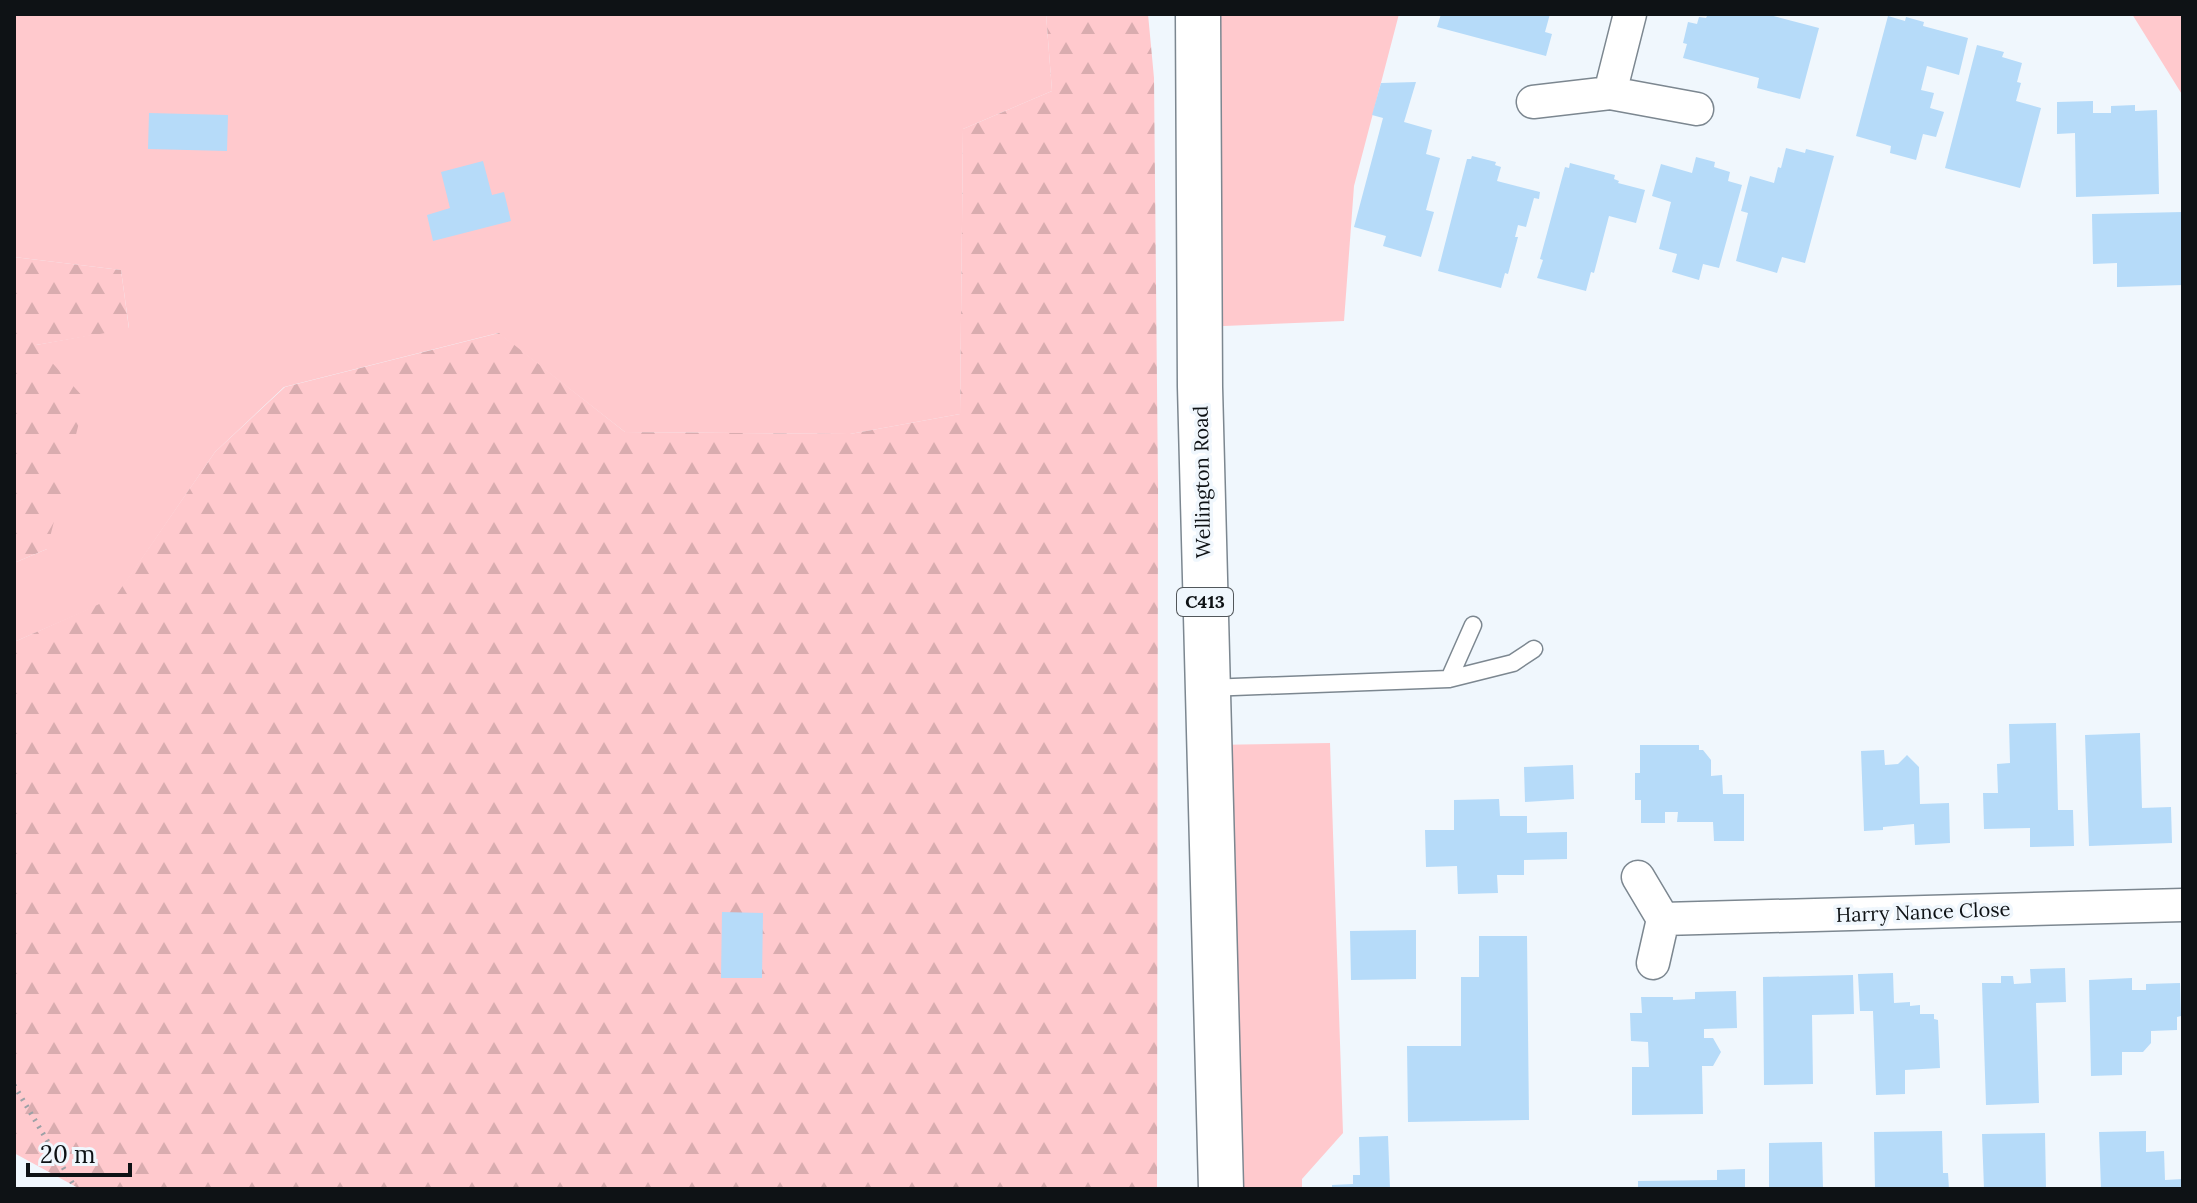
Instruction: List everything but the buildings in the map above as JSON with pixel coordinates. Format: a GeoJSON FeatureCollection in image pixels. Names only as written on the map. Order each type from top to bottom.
{"type":"FeatureCollection","features":[{"type":"Feature","properties":{"kind":"main road","name":"Wellington Road"},"geometry":{"type":"LineString","coordinates":[[1198,14],[1201,402],[1221,1189]]}},
{"type":"Feature","properties":{"kind":"street"},"geometry":{"type":"LineString","coordinates":[[1610,93],[1630,14]]}},
{"type":"Feature","properties":{"kind":"street"},"geometry":{"type":"LineString","coordinates":[[1533,102],[1610,93],[1697,109]]}},
{"type":"Feature","properties":{"kind":"street"},"geometry":{"type":"LineString","coordinates":[[1638,877],[1663,919],[1653,963]]}},
{"type":"Feature","properties":{"kind":"street","name":"Harry Nance Close"},"geometry":{"type":"LineString","coordinates":[[1663,919],[2183,905]]}},
{"type":"Feature","properties":{"kind":"lane"},"geometry":{"type":"LineString","coordinates":[[1449,679],[1473,625]]}},
{"type":"Feature","properties":{"kind":"lane"},"geometry":{"type":"LineString","coordinates":[[1207,688],[1449,679],[1513,663],[1534,649]]}},
{"type":"Feature","properties":{"kind":"path"},"geometry":{"type":"LineString","coordinates":[[14,1085],[76,1189]]}},
{"type":"Feature","properties":{"kind":"green space"},"geometry":{"type":"Polygon","coordinates":[[[14,14],[1046,14],[1052,91],[963,129],[960,414],[850,434],[625,432],[498,333],[284,387],[215,452],[115,598],[14,642],[14,563],[47,549],[36,345],[129,328],[121,270],[14,257],[14,14]]]}},
{"type":"Feature","properties":{"kind":"green space"},"geometry":{"type":"Polygon","coordinates":[[[1046,14],[1148,14],[1154,78],[1158,486],[1157,1189],[80,1189],[14,1153],[14,642],[115,597],[215,452],[285,387],[499,333],[625,432],[850,434],[960,414],[963,129],[1052,91],[1046,14]]]}},
{"type":"Feature","properties":{"kind":"green space"},"geometry":{"type":"Polygon","coordinates":[[[1198,14],[1399,14],[1354,186],[1344,321],[1200,327],[1198,14]]]}},
{"type":"Feature","properties":{"kind":"green space"},"geometry":{"type":"Polygon","coordinates":[[[2132,14],[2183,14],[2183,96],[2132,14]]]}},
{"type":"Feature","properties":{"kind":"green space"},"geometry":{"type":"Polygon","coordinates":[[[14,257],[121,270],[129,329],[36,345],[85,399],[47,549],[14,563],[14,257]]]}},
{"type":"Feature","properties":{"kind":"green space"},"geometry":{"type":"Polygon","coordinates":[[[1330,743],[1343,1133],[1302,1179],[1302,1189],[1223,1189],[1212,745],[1330,743]]]}}]}
